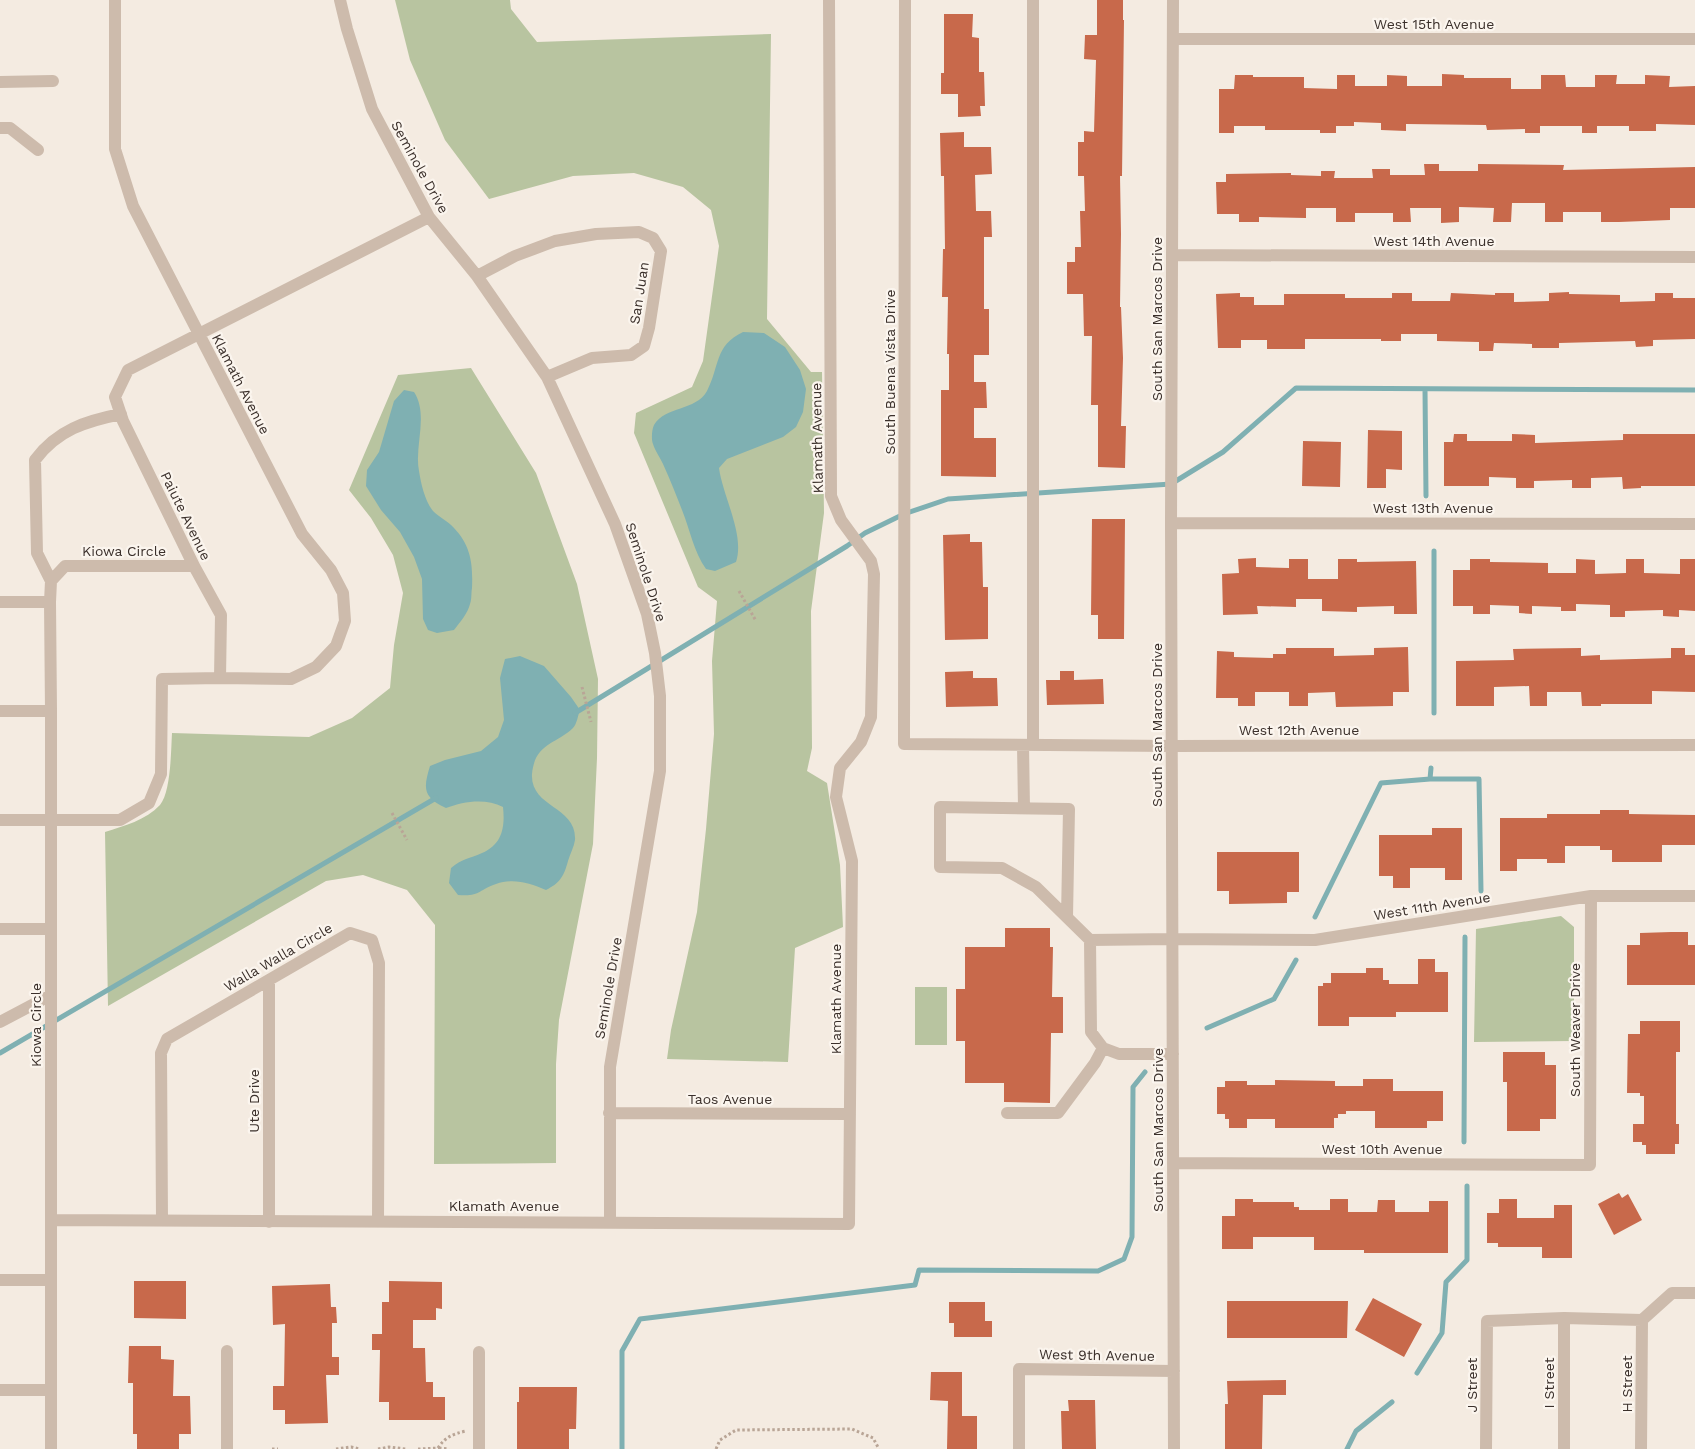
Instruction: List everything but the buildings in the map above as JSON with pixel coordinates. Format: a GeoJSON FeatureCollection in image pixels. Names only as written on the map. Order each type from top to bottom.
{"type":"FeatureCollection","features":[{"type":"Feature","properties":{"kind":"street","name":"Klamath Avenue"},"geometry":{"type":"LineString","coordinates":[[115,0],[115,149],[133,206],[302,534],[331,570],[343,593],[345,621],[339,638],[336,646],[316,667],[291,679],[220,678]]}},
{"type":"Feature","properties":{"kind":"street","name":"Seminole Drive"},"geometry":{"type":"LineString","coordinates":[[340,0],[372,109],[429,217],[477,276],[546,377],[615,524],[647,614],[655,653],[660,696],[660,771],[610,1067],[610,1222]]}},
{"type":"Feature","properties":{"kind":"street","name":"Klamath Avenue"},"geometry":{"type":"LineString","coordinates":[[51,1220],[849,1224],[852,861],[836,797],[840,768],[861,742],[871,717],[874,574],[871,561],[841,520],[831,496],[829,0]]}},
{"type":"Feature","properties":{"kind":"street","name":"South Buena Vista Drive"},"geometry":{"type":"LineString","coordinates":[[904,744],[905,0]]}},
{"type":"Feature","properties":{"kind":"street"},"geometry":{"type":"LineString","coordinates":[[1024,808],[1028,745],[1033,0]]}},
{"type":"Feature","properties":{"kind":"street","name":"South San Marcos Drive"},"geometry":{"type":"LineString","coordinates":[[1172,0],[1171,523],[1174,1449]]}},
{"type":"Feature","properties":{"kind":"street","name":"West 15th Avenue"},"geometry":{"type":"LineString","coordinates":[[1173,39],[1695,39]]}},
{"type":"Feature","properties":{"kind":"street"},"geometry":{"type":"LineString","coordinates":[[0,82],[53,81]]}},
{"type":"Feature","properties":{"kind":"street"},"geometry":{"type":"LineString","coordinates":[[0,128],[10,128],[38,150]]}},
{"type":"Feature","properties":{"kind":"street","name":"Paiute Avenue"},"geometry":{"type":"LineString","coordinates":[[220,678],[221,615],[194,566],[121,414],[115,397],[128,370],[429,217]]}},
{"type":"Feature","properties":{"kind":"street","name":"San Juan"},"geometry":{"type":"LineString","coordinates":[[477,276],[516,256],[555,241],[596,234],[639,232],[653,238],[661,251],[649,328],[644,346],[631,355],[592,358],[546,377]]}},
{"type":"Feature","properties":{"kind":"street","name":"West 14th Avenue"},"geometry":{"type":"LineString","coordinates":[[1173,255],[1695,256]]}},
{"type":"Feature","properties":{"kind":"street"},"geometry":{"type":"LineString","coordinates":[[52,581],[37,553],[36,460],[42,451],[62,434],[82,424],[121,414]]}},
{"type":"Feature","properties":{"kind":"street","name":"West 13th Avenue"},"geometry":{"type":"LineString","coordinates":[[1171,523],[1695,524]]}},
{"type":"Feature","properties":{"kind":"street","name":"Kiowa Circle"},"geometry":{"type":"LineString","coordinates":[[51,1449],[50,602],[52,581],[65,566],[194,566]]}},
{"type":"Feature","properties":{"kind":"street"},"geometry":{"type":"LineString","coordinates":[[0,602],[50,602]]}},
{"type":"Feature","properties":{"kind":"street"},"geometry":{"type":"LineString","coordinates":[[0,820],[120,820],[149,803],[161,774],[162,679],[220,678]]}},
{"type":"Feature","properties":{"kind":"street"},"geometry":{"type":"LineString","coordinates":[[0,711],[51,711]]}},
{"type":"Feature","properties":{"kind":"street","name":"West 12th Avenue"},"geometry":{"type":"LineString","coordinates":[[904,744],[1173,746],[1695,745]]}},
{"type":"Feature","properties":{"kind":"street"},"geometry":{"type":"LineString","coordinates":[[1067,918],[1069,809],[940,807],[940,867],[1002,868],[1036,888],[1067,918],[1090,940],[1091,1032],[1103,1048],[1119,1054],[1173,1054]]}},
{"type":"Feature","properties":{"kind":"street","name":"West 11th Avenue"},"geometry":{"type":"LineString","coordinates":[[1090,940],[1314,940],[1591,896],[1695,896]]}},
{"type":"Feature","properties":{"kind":"street","name":"South Weaver Drive"},"geometry":{"type":"LineString","coordinates":[[1590,1165],[1591,896]]}},
{"type":"Feature","properties":{"kind":"street"},"geometry":{"type":"LineString","coordinates":[[0,928],[50,929]]}},
{"type":"Feature","properties":{"kind":"street","name":"Walla Walla Circle"},"geometry":{"type":"LineString","coordinates":[[162,1221],[161,1053],[167,1039],[350,933],[372,940],[379,963],[378,1221]]}},
{"type":"Feature","properties":{"kind":"street","name":"Ute Drive"},"geometry":{"type":"LineString","coordinates":[[269,980],[269,1222]]}},
{"type":"Feature","properties":{"kind":"street"},"geometry":{"type":"LineString","coordinates":[[0,1022],[51,995]]}},
{"type":"Feature","properties":{"kind":"street"},"geometry":{"type":"LineString","coordinates":[[1007,1113],[1058,1113],[1095,1063],[1103,1048]]}},
{"type":"Feature","properties":{"kind":"street","name":"Taos Avenue"},"geometry":{"type":"LineString","coordinates":[[609,1113],[850,1114]]}},
{"type":"Feature","properties":{"kind":"street","name":"West 10th Avenue"},"geometry":{"type":"LineString","coordinates":[[1173,1163],[1590,1165]]}},
{"type":"Feature","properties":{"kind":"street"},"geometry":{"type":"LineString","coordinates":[[0,1280],[51,1280]]}},
{"type":"Feature","properties":{"kind":"street"},"geometry":{"type":"LineString","coordinates":[[1564,1318],[1642,1320],[1672,1293],[1695,1293]]}},
{"type":"Feature","properties":{"kind":"street","name":"J Street"},"geometry":{"type":"LineString","coordinates":[[1486,1449],[1487,1321],[1564,1318]]}},
{"type":"Feature","properties":{"kind":"street","name":"I Street"},"geometry":{"type":"LineString","coordinates":[[1564,1318],[1564,1449]]}},
{"type":"Feature","properties":{"kind":"street","name":"H Street"},"geometry":{"type":"LineString","coordinates":[[1641,1449],[1642,1320]]}},
{"type":"Feature","properties":{"kind":"street"},"geometry":{"type":"LineString","coordinates":[[227,1351],[228,1449]]}},
{"type":"Feature","properties":{"kind":"street"},"geometry":{"type":"LineString","coordinates":[[479,1352],[479,1449]]}},
{"type":"Feature","properties":{"kind":"street","name":"West 9th Avenue"},"geometry":{"type":"LineString","coordinates":[[1019,1449],[1019,1369],[1174,1371]]}},
{"type":"Feature","properties":{"kind":"street"},"geometry":{"type":"LineString","coordinates":[[0,1390],[51,1390]]}},
{"type":"Feature","properties":{"kind":"path"},"geometry":{"type":"LineString","coordinates":[[739,591],[756,621]]}},
{"type":"Feature","properties":{"kind":"path"},"geometry":{"type":"LineString","coordinates":[[582,687],[591,722]]}},
{"type":"Feature","properties":{"kind":"path"},"geometry":{"type":"LineString","coordinates":[[392,813],[407,840]]}},
{"type":"Feature","properties":{"kind":"path"},"geometry":{"type":"LineString","coordinates":[[716,1449],[720,1440],[736,1430],[852,1429],[874,1438],[879,1449]]}},
{"type":"Feature","properties":{"kind":"path"},"geometry":{"type":"LineString","coordinates":[[438,1448],[443,1440],[453,1434],[479,1430]]}},
{"type":"Feature","properties":{"kind":"path"},"geometry":{"type":"LineString","coordinates":[[378,1449],[389,1447],[406,1449]]}},
{"type":"Feature","properties":{"kind":"path"},"geometry":{"type":"LineString","coordinates":[[272,1449],[278,1449]]}},
{"type":"Feature","properties":{"kind":"path"},"geometry":{"type":"LineString","coordinates":[[336,1449],[360,1449]]}},
{"type":"Feature","properties":{"kind":"path"},"geometry":{"type":"LineString","coordinates":[[418,1449],[449,1449]]}},
{"type":"Feature","properties":{"kind":"green space"},"geometry":{"type":"Polygon","coordinates":[[[395,0],[510,0],[511,9],[537,42],[771,34],[767,319],[811,372],[822,372],[824,513],[811,611],[812,748],[807,771],[827,783],[840,865],[843,927],[795,948],[788,1062],[667,1059],[671,1030],[697,912],[714,734],[712,661],[717,601],[698,587],[634,433],[636,413],[692,387],[703,361],[719,246],[711,210],[683,187],[634,173],[573,176],[489,199],[445,140],[410,60],[395,0]]]}},
{"type":"Feature","properties":{"kind":"green space"},"geometry":{"type":"Polygon","coordinates":[[[471,368],[536,473],[577,584],[598,679],[593,844],[559,1020],[556,1064],[556,1163],[434,1164],[435,925],[407,890],[363,875],[326,881],[108,1006],[105,832],[141,819],[160,805],[164,799],[168,781],[172,733],[309,737],[352,718],[390,688],[394,645],[403,593],[393,555],[371,518],[349,490],[398,375],[471,368]]]}},
{"type":"Feature","properties":{"kind":"green space"},"geometry":{"type":"Polygon","coordinates":[[[1561,916],[1574,927],[1574,1041],[1474,1042],[1476,929],[1561,916]]]}},
{"type":"Feature","properties":{"kind":"green space"},"geometry":{"type":"Polygon","coordinates":[[[915,987],[947,987],[947,1045],[915,1045],[915,987]]]}},
{"type":"Feature","properties":{"kind":"water"},"geometry":{"type":"Polygon","coordinates":[[[743,332],[764,333],[785,347],[800,370],[806,389],[803,412],[796,427],[783,437],[727,459],[719,468],[736,528],[738,551],[736,562],[715,571],[706,569],[698,555],[671,481],[654,447],[652,431],[654,425],[665,414],[688,406],[702,397],[711,382],[722,350],[743,332]]]}},
{"type":"Feature","properties":{"kind":"water"},"geometry":{"type":"Polygon","coordinates":[[[404,390],[414,392],[418,401],[421,421],[418,461],[426,497],[433,511],[460,535],[470,556],[471,563],[471,602],[468,611],[454,630],[437,633],[428,630],[423,619],[422,579],[414,557],[400,532],[381,510],[366,486],[367,470],[379,452],[394,401],[404,390]]]}},
{"type":"Feature","properties":{"kind":"water"},"geometry":{"type":"Polygon","coordinates":[[[520,656],[544,666],[580,710],[573,728],[547,746],[537,756],[532,774],[533,785],[538,794],[569,820],[574,829],[575,840],[563,875],[555,885],[546,890],[527,883],[509,881],[490,886],[475,894],[458,895],[449,883],[451,868],[494,845],[503,828],[503,807],[489,802],[475,801],[446,808],[429,796],[426,781],[430,766],[445,760],[481,751],[498,737],[504,720],[500,678],[505,659],[520,656]]]}},
{"type":"Feature","properties":{"kind":"waterway"},"geometry":{"type":"LineString","coordinates":[[575,713],[847,546],[865,533],[904,514],[948,499],[1171,484],[1223,452],[1296,388],[1695,390]]}},
{"type":"Feature","properties":{"kind":"waterway"},"geometry":{"type":"LineString","coordinates":[[1425,389],[1426,496]]}},
{"type":"Feature","properties":{"kind":"waterway"},"geometry":{"type":"LineString","coordinates":[[1434,551],[1434,713]]}},
{"type":"Feature","properties":{"kind":"waterway"},"geometry":{"type":"LineString","coordinates":[[1430,779],[1431,768]]}},
{"type":"Feature","properties":{"kind":"waterway"},"geometry":{"type":"LineString","coordinates":[[1315,917],[1381,783],[1430,779],[1479,779],[1481,891]]}},
{"type":"Feature","properties":{"kind":"waterway"},"geometry":{"type":"LineString","coordinates":[[0,1053],[436,798]]}},
{"type":"Feature","properties":{"kind":"waterway"},"geometry":{"type":"LineString","coordinates":[[1464,1142],[1465,937]]}},
{"type":"Feature","properties":{"kind":"waterway"},"geometry":{"type":"LineString","coordinates":[[1207,1028],[1274,999],[1296,960]]}},
{"type":"Feature","properties":{"kind":"waterway"},"geometry":{"type":"LineString","coordinates":[[622,1449],[622,1351],[640,1319],[915,1285],[919,1270],[1098,1271],[1124,1259],[1132,1237],[1133,1087],[1145,1072]]}},
{"type":"Feature","properties":{"kind":"waterway"},"geometry":{"type":"LineString","coordinates":[[1417,1373],[1442,1333],[1446,1282],[1467,1260],[1467,1186]]}},
{"type":"Feature","properties":{"kind":"waterway"},"geometry":{"type":"LineString","coordinates":[[1347,1449],[1356,1431],[1392,1402]]}}]}
